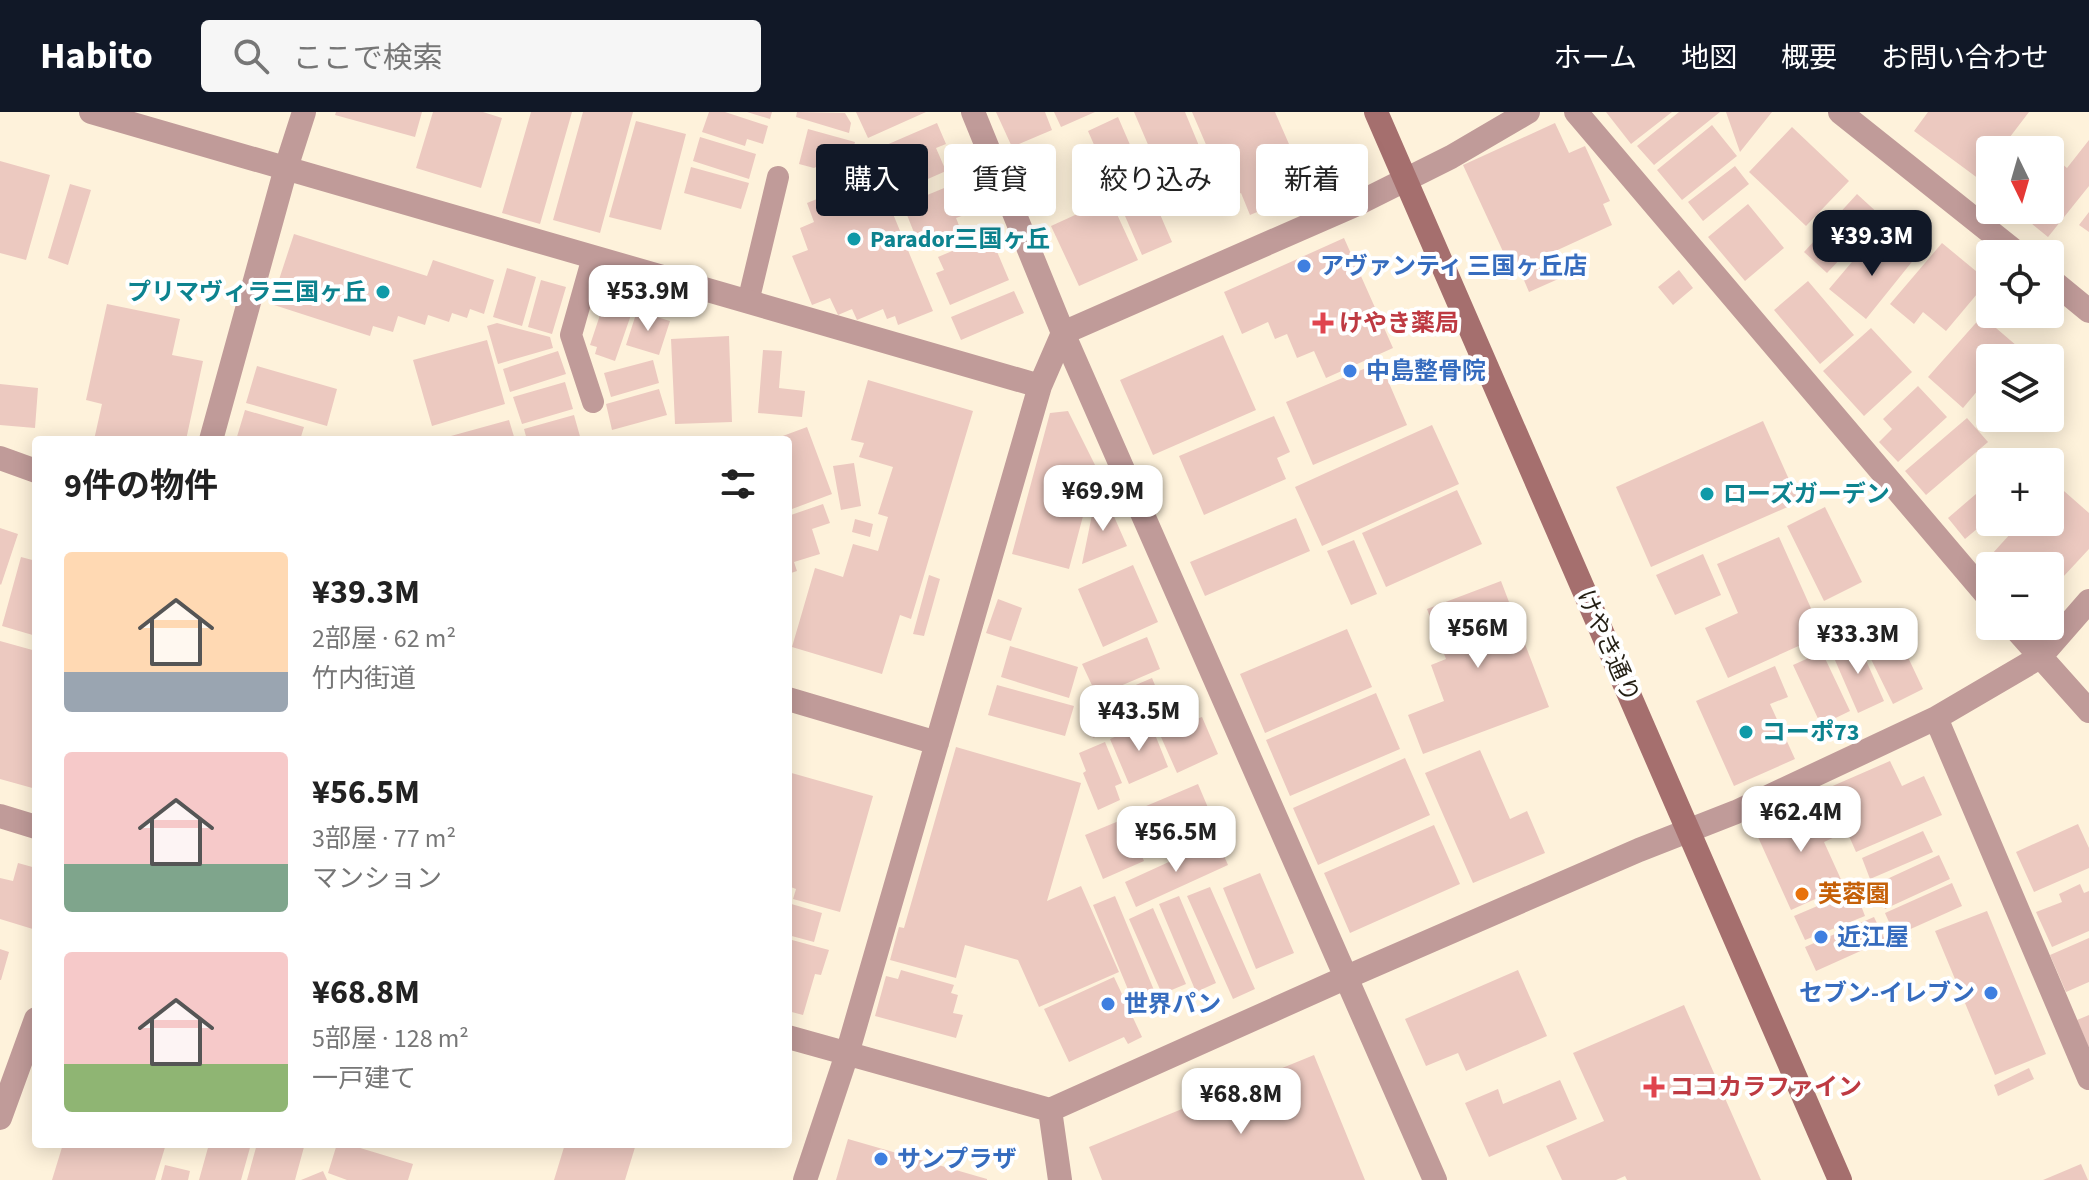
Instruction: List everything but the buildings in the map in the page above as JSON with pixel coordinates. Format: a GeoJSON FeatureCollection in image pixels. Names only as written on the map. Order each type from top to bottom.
{"type":"FeatureCollection","features":[{"type":"Feature","properties":{"kind":"street"},"geometry":{"type":"LineString","coordinates":[[91,112],[1040,386]]}},
{"type":"Feature","properties":{"kind":"street"},"geometry":{"type":"LineString","coordinates":[[212,436],[304,112]]}},
{"type":"Feature","properties":{"kind":"street"},"geometry":{"type":"LineString","coordinates":[[973,112],[1063,333],[1435,1180]]}},
{"type":"Feature","properties":{"kind":"street","name":"けやき通り"},"geometry":{"type":"LineString","coordinates":[[1376,112],[1840,1180]]}},
{"type":"Feature","properties":{"kind":"street"},"geometry":{"type":"LineString","coordinates":[[805,1180],[847,1054],[1040,386],[1063,333],[1355,205],[1451,157],[1528,112]]}},
{"type":"Feature","properties":{"kind":"street"},"geometry":{"type":"LineString","coordinates":[[1576,112],[1976,583]]}},
{"type":"Feature","properties":{"kind":"street"},"geometry":{"type":"LineString","coordinates":[[1840,112],[2000,240]]}},
{"type":"Feature","properties":{"kind":"street"},"geometry":{"type":"LineString","coordinates":[[2064,290],[2089,311]]}},
{"type":"Feature","properties":{"kind":"street"},"geometry":{"type":"LineString","coordinates":[[0,458],[32,470]]}},
{"type":"Feature","properties":{"kind":"street"},"geometry":{"type":"LineString","coordinates":[[792,1038],[1050,1110],[1639,850],[1736,812],[1936,718],[2040,657],[2089,601]]}},
{"type":"Feature","properties":{"kind":"street"},"geometry":{"type":"LineString","coordinates":[[2025,640],[2089,711]]}},
{"type":"Feature","properties":{"kind":"street"},"geometry":{"type":"LineString","coordinates":[[792,700],[937,743]]}},
{"type":"Feature","properties":{"kind":"street"},"geometry":{"type":"LineString","coordinates":[[1936,718],[2089,1078]]}},
{"type":"Feature","properties":{"kind":"street"},"geometry":{"type":"LineString","coordinates":[[0,816],[32,826]]}},
{"type":"Feature","properties":{"kind":"street"},"geometry":{"type":"LineString","coordinates":[[0,1116],[32,1030]]}},
{"type":"Feature","properties":{"kind":"street"},"geometry":{"type":"LineString","coordinates":[[1050,1110],[1060,1180]]}},
{"type":"Feature","properties":{"kind":"lane"},"geometry":{"type":"LineString","coordinates":[[748,302],[778,177]]}},
{"type":"Feature","properties":{"kind":"lane"},"geometry":{"type":"LineString","coordinates":[[593,257],[571,335],[593,402]]}},
{"type":"Feature","properties":{"kind":"place","name":"Parador三国ヶ丘"},"geometry":{"type":"Point","coordinates":[854,239]}},
{"type":"Feature","properties":{"kind":"place","name":"アヴァンティ 三国ヶ丘店"},"geometry":{"type":"Point","coordinates":[1304,266]}},
{"type":"Feature","properties":{"kind":"place","name":"プリマヴィラ三国ヶ丘"},"geometry":{"type":"Point","coordinates":[383,292]}},
{"type":"Feature","properties":{"kind":"place","name":"けやき薬局"},"geometry":{"type":"Point","coordinates":[1323,323]}},
{"type":"Feature","properties":{"kind":"place","name":"中島整骨院"},"geometry":{"type":"Point","coordinates":[1350,371]}},
{"type":"Feature","properties":{"kind":"place","name":"ローズガーデン"},"geometry":{"type":"Point","coordinates":[1707,494]}},
{"type":"Feature","properties":{"kind":"place","name":"コーポ73"},"geometry":{"type":"Point","coordinates":[1746,732]}},
{"type":"Feature","properties":{"kind":"place","name":"芙蓉園"},"geometry":{"type":"Point","coordinates":[1802,894]}},
{"type":"Feature","properties":{"kind":"place","name":"近江屋"},"geometry":{"type":"Point","coordinates":[1821,937]}},
{"type":"Feature","properties":{"kind":"place","name":"セブン-イレブン"},"geometry":{"type":"Point","coordinates":[1991,993]}},
{"type":"Feature","properties":{"kind":"place","name":"世界パン"},"geometry":{"type":"Point","coordinates":[1108,1004]}},
{"type":"Feature","properties":{"kind":"place","name":"ココカラファイン"},"geometry":{"type":"Point","coordinates":[1654,1087]}},
{"type":"Feature","properties":{"kind":"place","name":"サンプラザ"},"geometry":{"type":"Point","coordinates":[881,1159]}}]}
